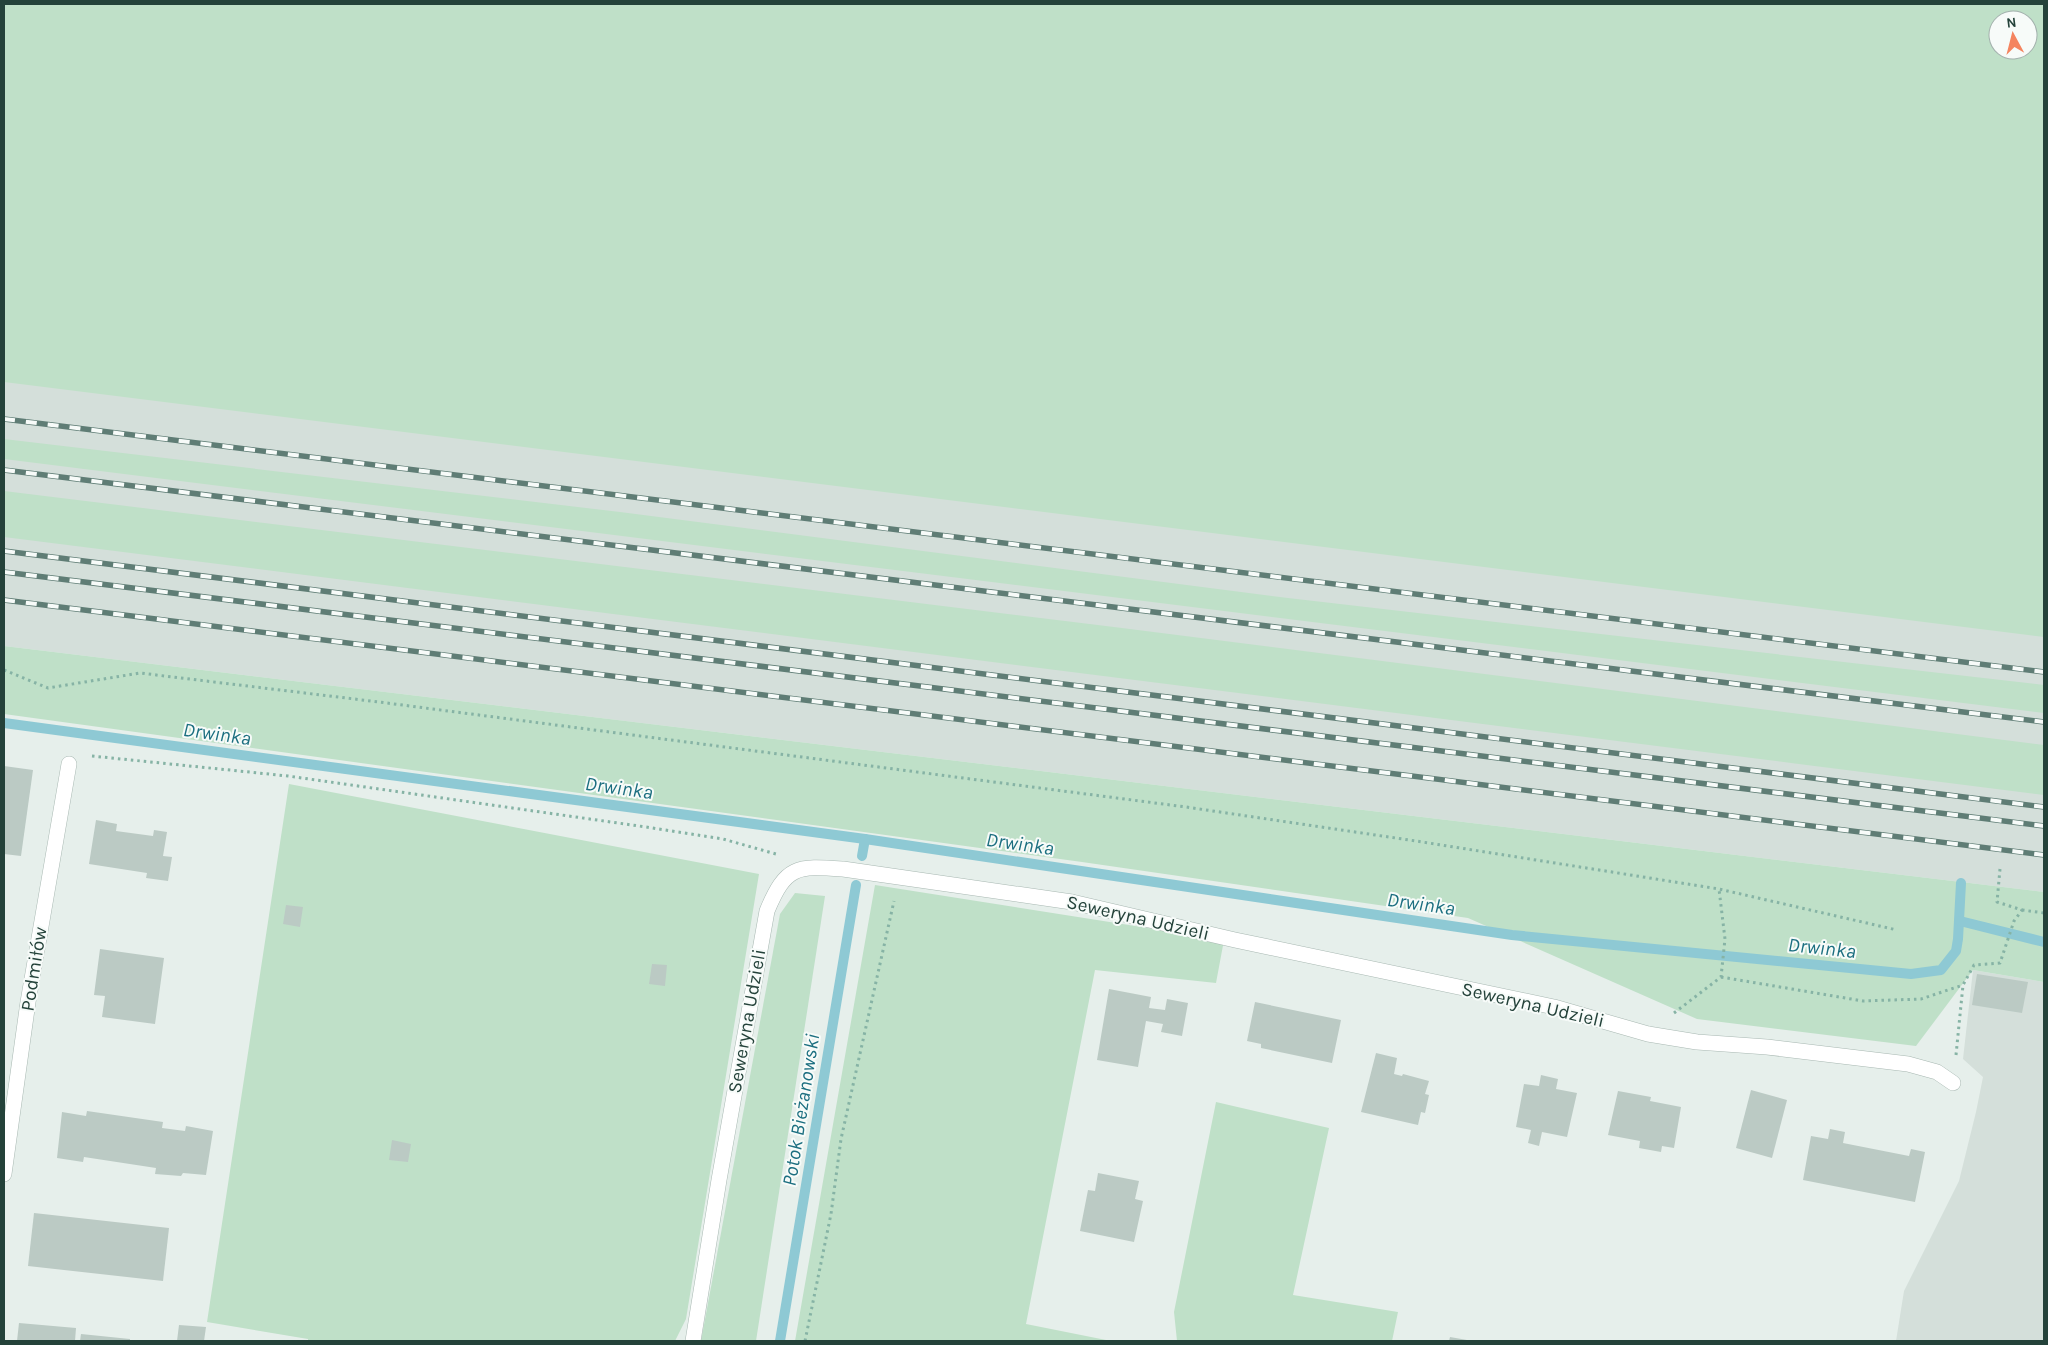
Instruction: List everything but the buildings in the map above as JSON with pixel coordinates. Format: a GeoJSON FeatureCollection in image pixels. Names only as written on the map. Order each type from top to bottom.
{"type":"FeatureCollection","features":[{"type":"Feature","properties":{"kind":"street","name":"Podmiłów"},"geometry":{"type":"LineString","coordinates":[[4,1174],[28,1002],[69,764]]}},
{"type":"Feature","properties":{"kind":"street","name":"Seweryna Udzieli"},"geometry":{"type":"LineString","coordinates":[[693,1341],[719,1180],[767,911],[774,893],[785,877],[806,867],[899,877],[1072,902],[1235,940],[1554,1007],[1648,1034],[1697,1042],[1767,1047],[1908,1064],[1937,1072],[1953,1082]]}},
{"type":"Feature","properties":{"kind":"path"},"geometry":{"type":"LineString","coordinates":[[4,670],[48,688],[140,674],[399,704],[1186,807],[1719,889],[1898,930]]}},
{"type":"Feature","properties":{"kind":"path"},"geometry":{"type":"LineString","coordinates":[[69,764],[85,756],[111,756],[288,776],[646,827],[755,846],[777,854],[795,871]]}},
{"type":"Feature","properties":{"kind":"path"},"geometry":{"type":"LineString","coordinates":[[2000,869],[1997,902],[2022,910],[2044,913]]}},
{"type":"Feature","properties":{"kind":"path"},"geometry":{"type":"LineString","coordinates":[[805,1341],[831,1214],[841,1139],[876,991],[899,877]]}},
{"type":"Feature","properties":{"kind":"path"},"geometry":{"type":"LineString","coordinates":[[1648,1034],[1721,977],[1725,939],[1719,889]]}},
{"type":"Feature","properties":{"kind":"path"},"geometry":{"type":"LineString","coordinates":[[1953,1082],[1963,985],[1974,965],[2000,962],[2014,921],[2022,910]]}},
{"type":"Feature","properties":{"kind":"path"},"geometry":{"type":"LineString","coordinates":[[1721,977],[1863,1001],[1921,999],[1963,985]]}},
{"type":"Feature","properties":{"kind":"shaded area"},"geometry":{"type":"Polygon","coordinates":[[[4,4],[2044,4],[2044,892],[4,646],[4,4]]]}},
{"type":"Feature","properties":{"kind":"shaded area"},"geometry":{"type":"Polygon","coordinates":[[[1973,970],[2044,982],[2044,1341],[1896,1341],[1904,1291],[1959,1181],[1976,1112],[1983,1077],[1963,1059],[1973,970]]]}},
{"type":"Feature","properties":{"kind":"green space"},"geometry":{"type":"Polygon","coordinates":[[[4,4],[2044,4],[2044,637],[4,382],[4,4]]]}},
{"type":"Feature","properties":{"kind":"green space"},"geometry":{"type":"Polygon","coordinates":[[[4,439],[620,512],[1288,598],[2044,685],[2044,713],[4,459],[4,439]]]}},
{"type":"Feature","properties":{"kind":"green space"},"geometry":{"type":"Polygon","coordinates":[[[4,491],[1114,627],[2044,745],[2044,795],[4,537],[4,491]]]}},
{"type":"Feature","properties":{"kind":"green space"},"geometry":{"type":"Polygon","coordinates":[[[4,646],[2044,892],[2044,982],[1973,970],[1916,1046],[1697,1019],[1468,918],[1082,862],[4,714],[4,646]]]}},
{"type":"Feature","properties":{"kind":"green space"},"geometry":{"type":"Polygon","coordinates":[[[289,784],[759,874],[686,1319],[675,1341],[308,1341],[308,1339],[207,1322],[289,784]]]}},
{"type":"Feature","properties":{"kind":"green space"},"geometry":{"type":"Polygon","coordinates":[[[875,885],[1224,940],[1216,983],[1095,970],[1026,1324],[1111,1341],[795,1341],[875,885]]]}},
{"type":"Feature","properties":{"kind":"green space"},"geometry":{"type":"Polygon","coordinates":[[[795,893],[825,896],[756,1341],[701,1341],[780,914],[795,893]]]}},
{"type":"Feature","properties":{"kind":"green space"},"geometry":{"type":"Polygon","coordinates":[[[1216,1102],[1329,1128],[1293,1295],[1398,1312],[1392,1341],[1177,1341],[1174,1312],[1216,1102]]]}},
{"type":"Feature","properties":{"kind":"waterway","name":"Drwinka"},"geometry":{"type":"LineString","coordinates":[[4,723],[865,839],[1512,935],[1911,974],[1941,970],[1956,951],[1961,883]]}},
{"type":"Feature","properties":{"kind":"waterway","name":"Potok Bieżanowski"},"geometry":{"type":"LineString","coordinates":[[862,856],[865,839]]}},
{"type":"Feature","properties":{"kind":"waterway","name":"Potok Bieżanowski"},"geometry":{"type":"LineString","coordinates":[[780,1341],[856,885]]}},
{"type":"Feature","properties":{"kind":"waterway"},"geometry":{"type":"LineString","coordinates":[[1960,921],[2044,942]]}},
{"type":"Feature","properties":{"kind":"railway"},"geometry":{"type":"LineString","coordinates":[[4,419],[2044,672]]}},
{"type":"Feature","properties":{"kind":"railway"},"geometry":{"type":"LineString","coordinates":[[4,470],[2044,722]]}},
{"type":"Feature","properties":{"kind":"railway"},"geometry":{"type":"LineString","coordinates":[[4,551],[2044,807]]}},
{"type":"Feature","properties":{"kind":"railway"},"geometry":{"type":"LineString","coordinates":[[4,572],[2044,826]]}},
{"type":"Feature","properties":{"kind":"railway"},"geometry":{"type":"LineString","coordinates":[[4,600],[2044,855]]}}]}
